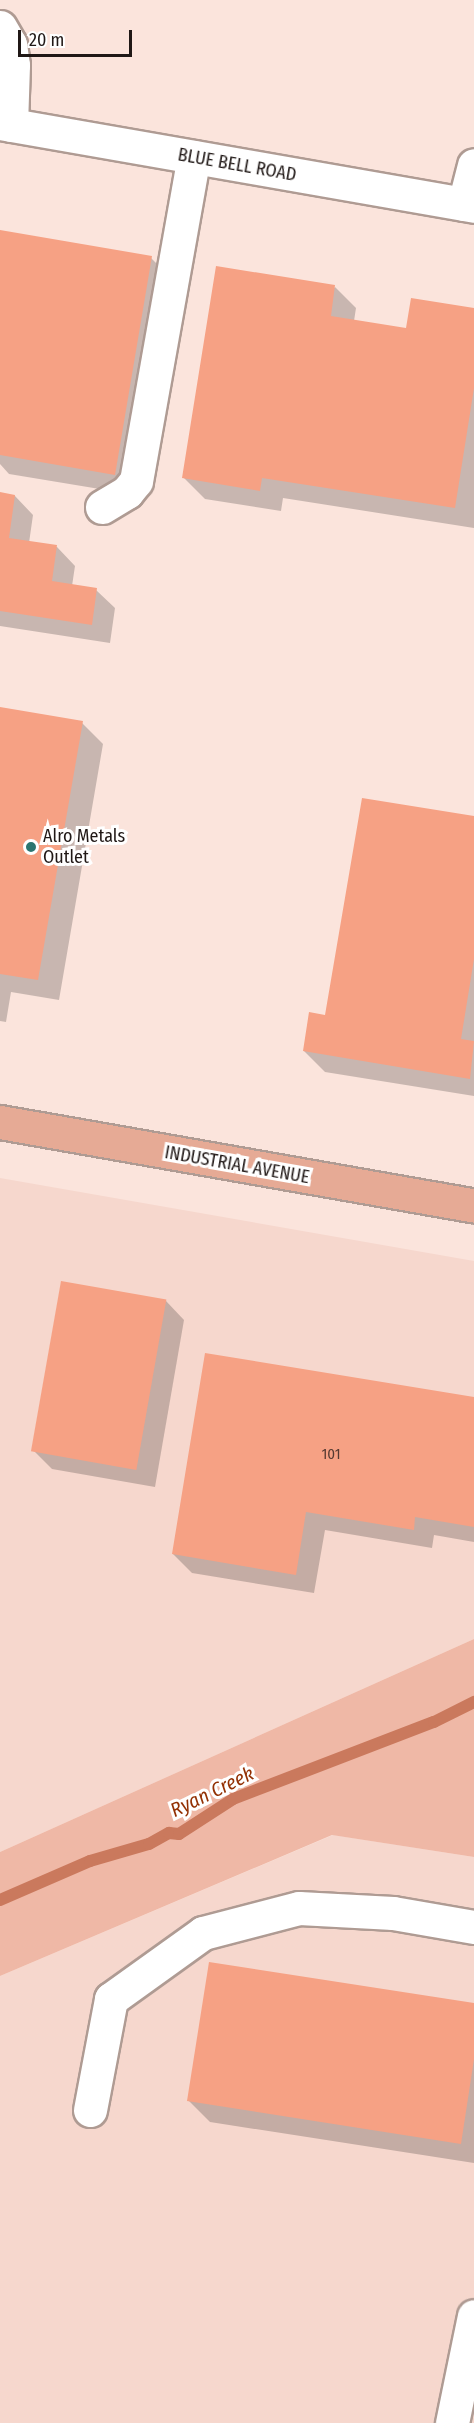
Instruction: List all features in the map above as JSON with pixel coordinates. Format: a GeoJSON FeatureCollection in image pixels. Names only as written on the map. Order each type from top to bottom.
{"type":"FeatureCollection","features":[{"type":"Feature","properties":{"kind":"main road","name":"INDUSTRIAL AVENUE"},"geometry":{"type":"LineString","coordinates":[[0,1122],[474,1206]]}},
{"type":"Feature","properties":{"kind":"street"},"geometry":{"type":"LineString","coordinates":[[0,27],[10,44],[13,65],[6,124]]}},
{"type":"Feature","properties":{"kind":"street","name":"BLUE BELL ROAD"},"geometry":{"type":"LineString","coordinates":[[6,124],[469,205]]}},
{"type":"Feature","properties":{"kind":"street"},"geometry":{"type":"LineString","coordinates":[[102,507],[127,492],[136,481],[194,157]]}},
{"type":"Feature","properties":{"kind":"street"},"geometry":{"type":"LineString","coordinates":[[469,205],[474,165]]}},
{"type":"Feature","properties":{"kind":"street"},"geometry":{"type":"LineString","coordinates":[[90,2110],[111,2000],[202,1933],[299,1908],[393,1913],[474,1927]]}},
{"type":"Feature","properties":{"kind":"street"},"geometry":{"type":"LineString","coordinates":[[452,2423],[474,2316]]}},
{"type":"Feature","properties":{"kind":"shaded area"},"geometry":{"type":"Polygon","coordinates":[[[0,1178],[474,1261],[474,1639],[0,1852],[0,1178]]]}},
{"type":"Feature","properties":{"kind":"shaded area"},"geometry":{"type":"Polygon","coordinates":[[[474,1639],[474,1857],[332,1835],[0,1976],[0,1852],[474,1639]]]}},
{"type":"Feature","properties":{"kind":"shaded area"},"geometry":{"type":"Polygon","coordinates":[[[333,1835],[474,1857],[474,2423],[0,2423],[0,1976],[333,1835]]]}},
{"type":"Feature","properties":{"kind":"building"},"geometry":{"type":"Polygon","coordinates":[[[0,230],[152,256],[115,475],[0,455],[0,230]]]}},
{"type":"Feature","properties":{"kind":"building"},"geometry":{"type":"Polygon","coordinates":[[[216,266],[335,285],[331,316],[406,328],[411,298],[474,308],[474,388],[455,508],[262,478],[260,491],[182,478],[216,266]]]}},
{"type":"Feature","properties":{"kind":"building"},"geometry":{"type":"Polygon","coordinates":[[[0,492],[15,495],[9,538],[57,545],[52,581],[97,588],[92,625],[0,611],[0,492]]]}},
{"type":"Feature","properties":{"kind":"building","name":"Alro Metals Outlet"},"geometry":{"type":"Polygon","coordinates":[[[0,707],[83,721],[38,980],[0,974],[0,707]]]}},
{"type":"Feature","properties":{"kind":"building"},"geometry":{"type":"Polygon","coordinates":[[[362,798],[474,816],[474,959],[461,1039],[474,1041],[470,1079],[303,1051],[309,1012],[325,1015],[362,798]]]}},
{"type":"Feature","properties":{"kind":"building"},"geometry":{"type":"Polygon","coordinates":[[[61,1281],[166,1300],[136,1470],[31,1451],[61,1281]]]}},
{"type":"Feature","properties":{"kind":"building"},"geometry":{"type":"Polygon","coordinates":[[[205,1353],[474,1397],[474,1527],[415,1517],[414,1530],[306,1512],[296,1575],[172,1554],[205,1353]]]}},
{"type":"Feature","properties":{"kind":"building"},"geometry":{"type":"Polygon","coordinates":[[[209,1962],[474,2003],[474,2059],[461,2144],[187,2101],[209,1962]]]}},
{"type":"Feature","properties":{"kind":"waterway","name":"Ryan Creek"},"geometry":{"type":"LineString","coordinates":[[0,1900],[90,1861],[149,1844],[169,1833],[179,1834],[233,1799],[434,1722],[474,1702]]}},
{"type":"Feature","properties":{"kind":"place","name":"Alro Metals Outlet"},"geometry":{"type":"Point","coordinates":[31,847]}}]}
